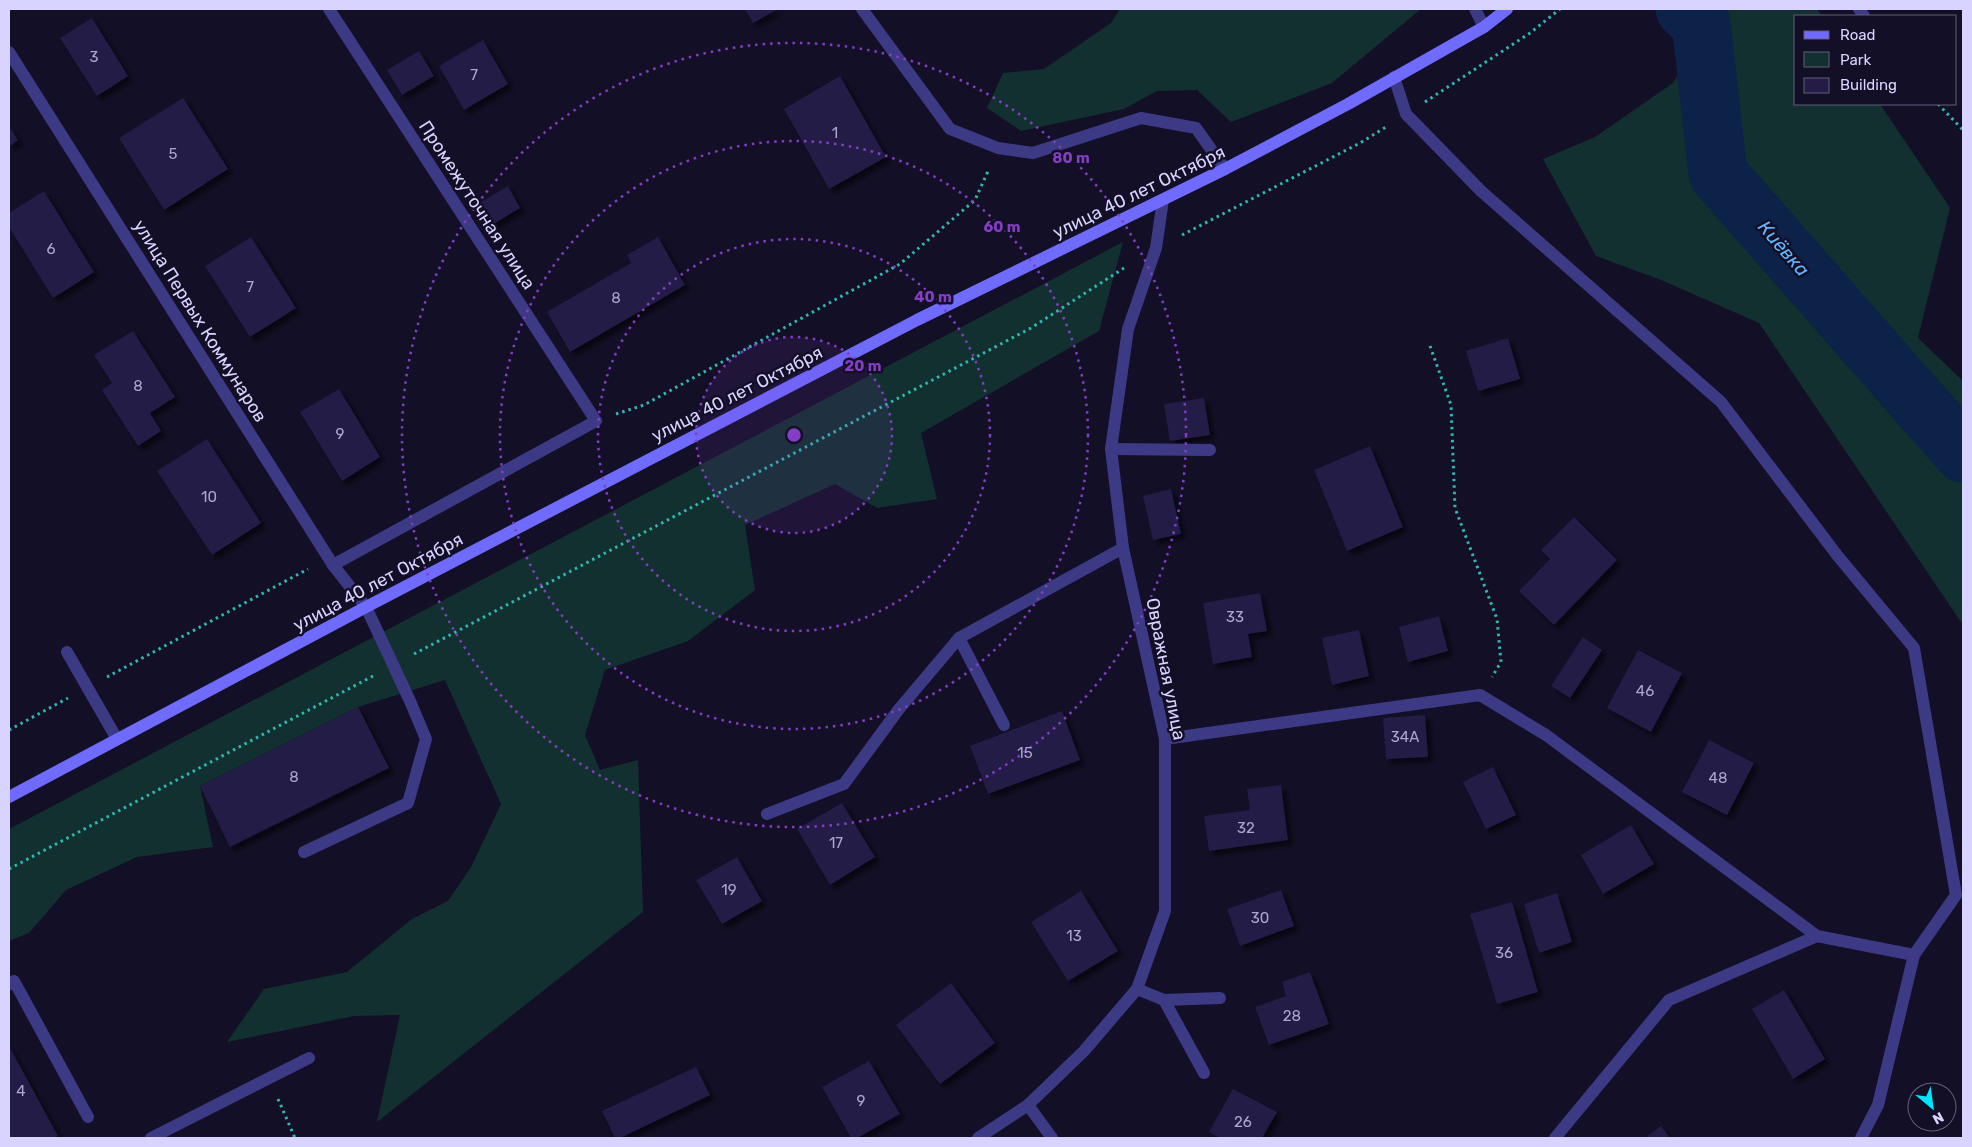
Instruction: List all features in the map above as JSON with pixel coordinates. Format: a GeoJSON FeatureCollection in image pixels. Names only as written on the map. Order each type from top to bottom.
{"type":"FeatureCollection","features":[{"type":"Feature","properties":{"kind":"main road","name":"улица 40 лет Октября"},"geometry":{"type":"LineString","coordinates":[[9,797],[366,607],[917,320],[1225,169],[1348,104],[1484,27],[1507,9]]}},
{"type":"Feature","properties":{"kind":"street","name":"Промежуточная улица"},"geometry":{"type":"LineString","coordinates":[[329,9],[596,421]]}},
{"type":"Feature","properties":{"kind":"street"},"geometry":{"type":"LineString","coordinates":[[862,9],[950,129],[998,148],[1033,153],[1141,118],[1196,128],[1225,169]]}},
{"type":"Feature","properties":{"kind":"street"},"geometry":{"type":"LineString","coordinates":[[1475,9],[1484,27]]}},
{"type":"Feature","properties":{"kind":"street","name":"улица Первых Коммунаров"},"geometry":{"type":"LineString","coordinates":[[9,52],[333,565],[366,607],[394,665],[426,740],[408,803],[304,852]]}},
{"type":"Feature","properties":{"kind":"street"},"geometry":{"type":"LineString","coordinates":[[1394,77],[1406,114],[1481,191],[1721,402],[1837,555],[1914,648],[1956,895],[1914,955],[1878,1105],[1861,1138]]}},
{"type":"Feature","properties":{"kind":"street","name":"Овражная улица"},"geometry":{"type":"LineString","coordinates":[[978,1138],[1028,1105],[1084,1051],[1137,988],[1165,911],[1165,738],[1122,548],[1111,449],[1128,329],[1156,248],[1163,200]]}},
{"type":"Feature","properties":{"kind":"street"},"geometry":{"type":"LineString","coordinates":[[333,565],[596,421]]}},
{"type":"Feature","properties":{"kind":"street"},"geometry":{"type":"LineString","coordinates":[[1111,449],[1210,450]]}},
{"type":"Feature","properties":{"kind":"street"},"geometry":{"type":"LineString","coordinates":[[767,814],[844,784],[899,709],[958,638],[1122,548]]}},
{"type":"Feature","properties":{"kind":"street"},"geometry":{"type":"LineString","coordinates":[[958,638],[1004,725]]}},
{"type":"Feature","properties":{"kind":"street"},"geometry":{"type":"LineString","coordinates":[[67,652],[118,739]]}},
{"type":"Feature","properties":{"kind":"street"},"geometry":{"type":"LineString","coordinates":[[1165,738],[1480,695],[1546,735],[1816,936],[1914,955]]}},
{"type":"Feature","properties":{"kind":"street"},"geometry":{"type":"LineString","coordinates":[[1555,1138],[1669,1000],[1816,936]]}},
{"type":"Feature","properties":{"kind":"street"},"geometry":{"type":"LineString","coordinates":[[9,984],[14,981],[88,1117]]}},
{"type":"Feature","properties":{"kind":"street"},"geometry":{"type":"LineString","coordinates":[[1137,988],[1164,1000],[1220,998]]}},
{"type":"Feature","properties":{"kind":"street"},"geometry":{"type":"LineString","coordinates":[[1164,1000],[1204,1073]]}},
{"type":"Feature","properties":{"kind":"street"},"geometry":{"type":"LineString","coordinates":[[151,1138],[309,1058]]}},
{"type":"Feature","properties":{"kind":"street"},"geometry":{"type":"LineString","coordinates":[[1028,1105],[1052,1138]]}},
{"type":"Feature","properties":{"kind":"path"},"geometry":{"type":"LineString","coordinates":[[9,869],[1030,328],[1156,248],[1360,142],[1530,33],[1560,9]]}},
{"type":"Feature","properties":{"kind":"path"},"geometry":{"type":"LineString","coordinates":[[1939,105],[1963,130]]}},
{"type":"Feature","properties":{"kind":"path"},"geometry":{"type":"LineString","coordinates":[[596,421],[644,405],[900,264],[975,200],[998,148]]}},
{"type":"Feature","properties":{"kind":"path"},"geometry":{"type":"LineString","coordinates":[[1430,346],[1451,405],[1455,508],[1497,619],[1501,662],[1480,695]]}},
{"type":"Feature","properties":{"kind":"path"},"geometry":{"type":"LineString","coordinates":[[9,730],[313,567],[333,565]]}},
{"type":"Feature","properties":{"kind":"path"},"geometry":{"type":"LineString","coordinates":[[278,1098],[295,1138]]}},
{"type":"Feature","properties":{"kind":"green space"},"geometry":{"type":"Polygon","coordinates":[[[1120,9],[1421,9],[1332,83],[1231,122],[1197,90],[1157,91],[1124,109],[1021,131],[987,108],[1003,73],[1044,69],[1111,23],[1120,9]]]}},
{"type":"Feature","properties":{"kind":"green space"},"geometry":{"type":"Polygon","coordinates":[[[1719,9],[1817,9],[1821,15],[1794,15],[1794,105],[1881,105],[1950,208],[1918,338],[1963,381],[1963,625],[1759,323],[1661,280],[1596,256],[1543,159],[1595,137],[1673,83],[1719,9]]]}},
{"type":"Feature","properties":{"kind":"green space"},"geometry":{"type":"Polygon","coordinates":[[[1123,242],[1099,331],[921,433],[937,499],[877,508],[835,484],[745,525],[755,590],[688,641],[605,670],[585,735],[600,770],[638,760],[643,912],[377,1122],[400,1015],[354,1016],[227,1042],[264,989],[347,972],[412,919],[448,901],[471,867],[501,804],[445,680],[358,707],[200,786],[213,847],[137,857],[66,890],[29,933],[9,941],[9,829],[1123,242]]]}},
{"type":"Feature","properties":{"kind":"building"},"geometry":{"type":"Polygon","coordinates":[[[745,9],[778,9],[753,23],[745,9]]]}},
{"type":"Feature","properties":{"kind":"building"},"geometry":{"type":"Polygon","coordinates":[[[92,18],[128,76],[97,96],[60,38],[92,18]]]}},
{"type":"Feature","properties":{"kind":"building"},"geometry":{"type":"Polygon","coordinates":[[[483,40],[508,84],[464,110],[439,66],[483,40]]]}},
{"type":"Feature","properties":{"kind":"building"},"geometry":{"type":"Polygon","coordinates":[[[419,51],[434,76],[402,95],[387,70],[419,51]]]}},
{"type":"Feature","properties":{"kind":"building"},"geometry":{"type":"Polygon","coordinates":[[[840,76],[886,157],[829,189],[784,109],[840,76]]]}},
{"type":"Feature","properties":{"kind":"building"},"geometry":{"type":"Polygon","coordinates":[[[183,98],[228,169],[164,210],[119,138],[183,98]]]}},
{"type":"Feature","properties":{"kind":"building"},"geometry":{"type":"Polygon","coordinates":[[[9,126],[18,140],[9,147],[9,126]]]}},
{"type":"Feature","properties":{"kind":"building"},"geometry":{"type":"Polygon","coordinates":[[[508,186],[520,208],[487,228],[474,206],[508,186]]]}},
{"type":"Feature","properties":{"kind":"building"},"geometry":{"type":"Polygon","coordinates":[[[44,191],[94,272],[53,298],[9,227],[9,213],[44,191]]]}},
{"type":"Feature","properties":{"kind":"building"},"geometry":{"type":"Polygon","coordinates":[[[251,237],[296,308],[250,337],[205,266],[251,237]]]}},
{"type":"Feature","properties":{"kind":"building"},"geometry":{"type":"Polygon","coordinates":[[[658,237],[685,285],[570,352],[547,312],[631,263],[627,255],[658,237]]]}},
{"type":"Feature","properties":{"kind":"building"},"geometry":{"type":"Polygon","coordinates":[[[133,331],[175,397],[150,413],[161,431],[138,446],[102,390],[112,383],[94,355],[133,331]]]}},
{"type":"Feature","properties":{"kind":"building"},"geometry":{"type":"Polygon","coordinates":[[[1508,338],[1520,379],[1478,391],[1466,351],[1508,338]]]}},
{"type":"Feature","properties":{"kind":"building"},"geometry":{"type":"Polygon","coordinates":[[[339,389],[380,457],[342,481],[300,412],[339,389]]]}},
{"type":"Feature","properties":{"kind":"building"},"geometry":{"type":"Polygon","coordinates":[[[1204,398],[1210,435],[1170,441],[1164,404],[1204,398]]]}},
{"type":"Feature","properties":{"kind":"building"},"geometry":{"type":"Polygon","coordinates":[[[207,439],[261,523],[212,555],[157,471],[207,439]]]}},
{"type":"Feature","properties":{"kind":"building"},"geometry":{"type":"Polygon","coordinates":[[[1370,446],[1403,527],[1347,551],[1314,470],[1370,446]]]}},
{"type":"Feature","properties":{"kind":"building"},"geometry":{"type":"Polygon","coordinates":[[[1171,489],[1181,534],[1153,540],[1143,496],[1171,489]]]}},
{"type":"Feature","properties":{"kind":"building"},"geometry":{"type":"Polygon","coordinates":[[[1574,517],[1617,560],[1554,625],[1519,591],[1550,559],[1541,550],[1574,517]]]}},
{"type":"Feature","properties":{"kind":"building"},"geometry":{"type":"Polygon","coordinates":[[[1260,593],[1267,631],[1248,634],[1252,657],[1213,664],[1203,603],[1260,593]]]}},
{"type":"Feature","properties":{"kind":"building"},"geometry":{"type":"Polygon","coordinates":[[[1439,616],[1448,651],[1408,662],[1399,627],[1439,616]]]}},
{"type":"Feature","properties":{"kind":"building"},"geometry":{"type":"Polygon","coordinates":[[[1359,630],[1369,676],[1332,685],[1322,638],[1359,630]]]}},
{"type":"Feature","properties":{"kind":"building"},"geometry":{"type":"Polygon","coordinates":[[[1583,637],[1602,650],[1570,698],[1551,686],[1583,637]]]}},
{"type":"Feature","properties":{"kind":"building"},"geometry":{"type":"Polygon","coordinates":[[[1638,650],[1682,673],[1651,732],[1607,708],[1638,650]]]}},
{"type":"Feature","properties":{"kind":"building"},"geometry":{"type":"Polygon","coordinates":[[[358,707],[389,768],[230,847],[200,786],[358,707]]]}},
{"type":"Feature","properties":{"kind":"building"},"geometry":{"type":"Polygon","coordinates":[[[1062,711],[1080,760],[988,794],[970,746],[1062,711]]]}},
{"type":"Feature","properties":{"kind":"building"},"geometry":{"type":"Polygon","coordinates":[[[1425,715],[1428,757],[1386,759],[1383,718],[1425,715]]]}},
{"type":"Feature","properties":{"kind":"building"},"geometry":{"type":"Polygon","coordinates":[[[1709,740],[1754,763],[1727,815],[1682,792],[1709,740]]]}},
{"type":"Feature","properties":{"kind":"building"},"geometry":{"type":"Polygon","coordinates":[[[1493,767],[1516,815],[1486,829],[1463,782],[1493,767]]]}},
{"type":"Feature","properties":{"kind":"building"},"geometry":{"type":"Polygon","coordinates":[[[1281,785],[1288,840],[1209,851],[1204,816],[1250,810],[1247,789],[1281,785]]]}},
{"type":"Feature","properties":{"kind":"building"},"geometry":{"type":"Polygon","coordinates":[[[842,803],[875,857],[830,885],[797,829],[842,803]]]}},
{"type":"Feature","properties":{"kind":"building"},"geometry":{"type":"Polygon","coordinates":[[[1631,825],[1654,864],[1603,894],[1581,855],[1631,825]]]}},
{"type":"Feature","properties":{"kind":"building"},"geometry":{"type":"Polygon","coordinates":[[[737,857],[762,901],[722,924],[696,880],[737,857]]]}},
{"type":"Feature","properties":{"kind":"building"},"geometry":{"type":"Polygon","coordinates":[[[1281,890],[1294,926],[1240,946],[1227,909],[1281,890]]]}},
{"type":"Feature","properties":{"kind":"building"},"geometry":{"type":"Polygon","coordinates":[[[1081,891],[1118,951],[1068,981],[1031,922],[1081,891]]]}},
{"type":"Feature","properties":{"kind":"building"},"geometry":{"type":"Polygon","coordinates":[[[1557,893],[1572,942],[1539,953],[1524,904],[1557,893]]]}},
{"type":"Feature","properties":{"kind":"building"},"geometry":{"type":"Polygon","coordinates":[[[1512,902],[1538,992],[1497,1004],[1470,914],[1512,902]]]}},
{"type":"Feature","properties":{"kind":"building"},"geometry":{"type":"Polygon","coordinates":[[[1310,972],[1329,1024],[1269,1045],[1255,1007],[1286,996],[1282,982],[1310,972]]]}},
{"type":"Feature","properties":{"kind":"building"},"geometry":{"type":"Polygon","coordinates":[[[951,983],[995,1043],[940,1084],[896,1025],[951,983]]]}},
{"type":"Feature","properties":{"kind":"building"},"geometry":{"type":"Polygon","coordinates":[[[1784,990],[1825,1059],[1793,1079],[1752,1009],[1784,990]]]}},
{"type":"Feature","properties":{"kind":"building"},"geometry":{"type":"Polygon","coordinates":[[[9,1046],[58,1136],[53,1138],[9,1138],[9,1046]]]}},
{"type":"Feature","properties":{"kind":"building"},"geometry":{"type":"Polygon","coordinates":[[[869,1061],[900,1114],[857,1138],[851,1138],[822,1087],[869,1061]]]}},
{"type":"Feature","properties":{"kind":"building"},"geometry":{"type":"Polygon","coordinates":[[[696,1067],[710,1095],[620,1138],[615,1138],[602,1111],[696,1067]]]}},
{"type":"Feature","properties":{"kind":"building"},"geometry":{"type":"Polygon","coordinates":[[[1233,1089],[1277,1112],[1262,1138],[1220,1138],[1209,1132],[1233,1089]]]}},
{"type":"Feature","properties":{"kind":"building"},"geometry":{"type":"Polygon","coordinates":[[[1661,1126],[1670,1138],[1645,1138],[1661,1126]]]}},
{"type":"Feature","properties":{"kind":"waterway","name":"Киёвка"},"geometry":{"type":"LineString","coordinates":[[1685,9],[1701,23],[1718,174],[1963,453]]}}]}
